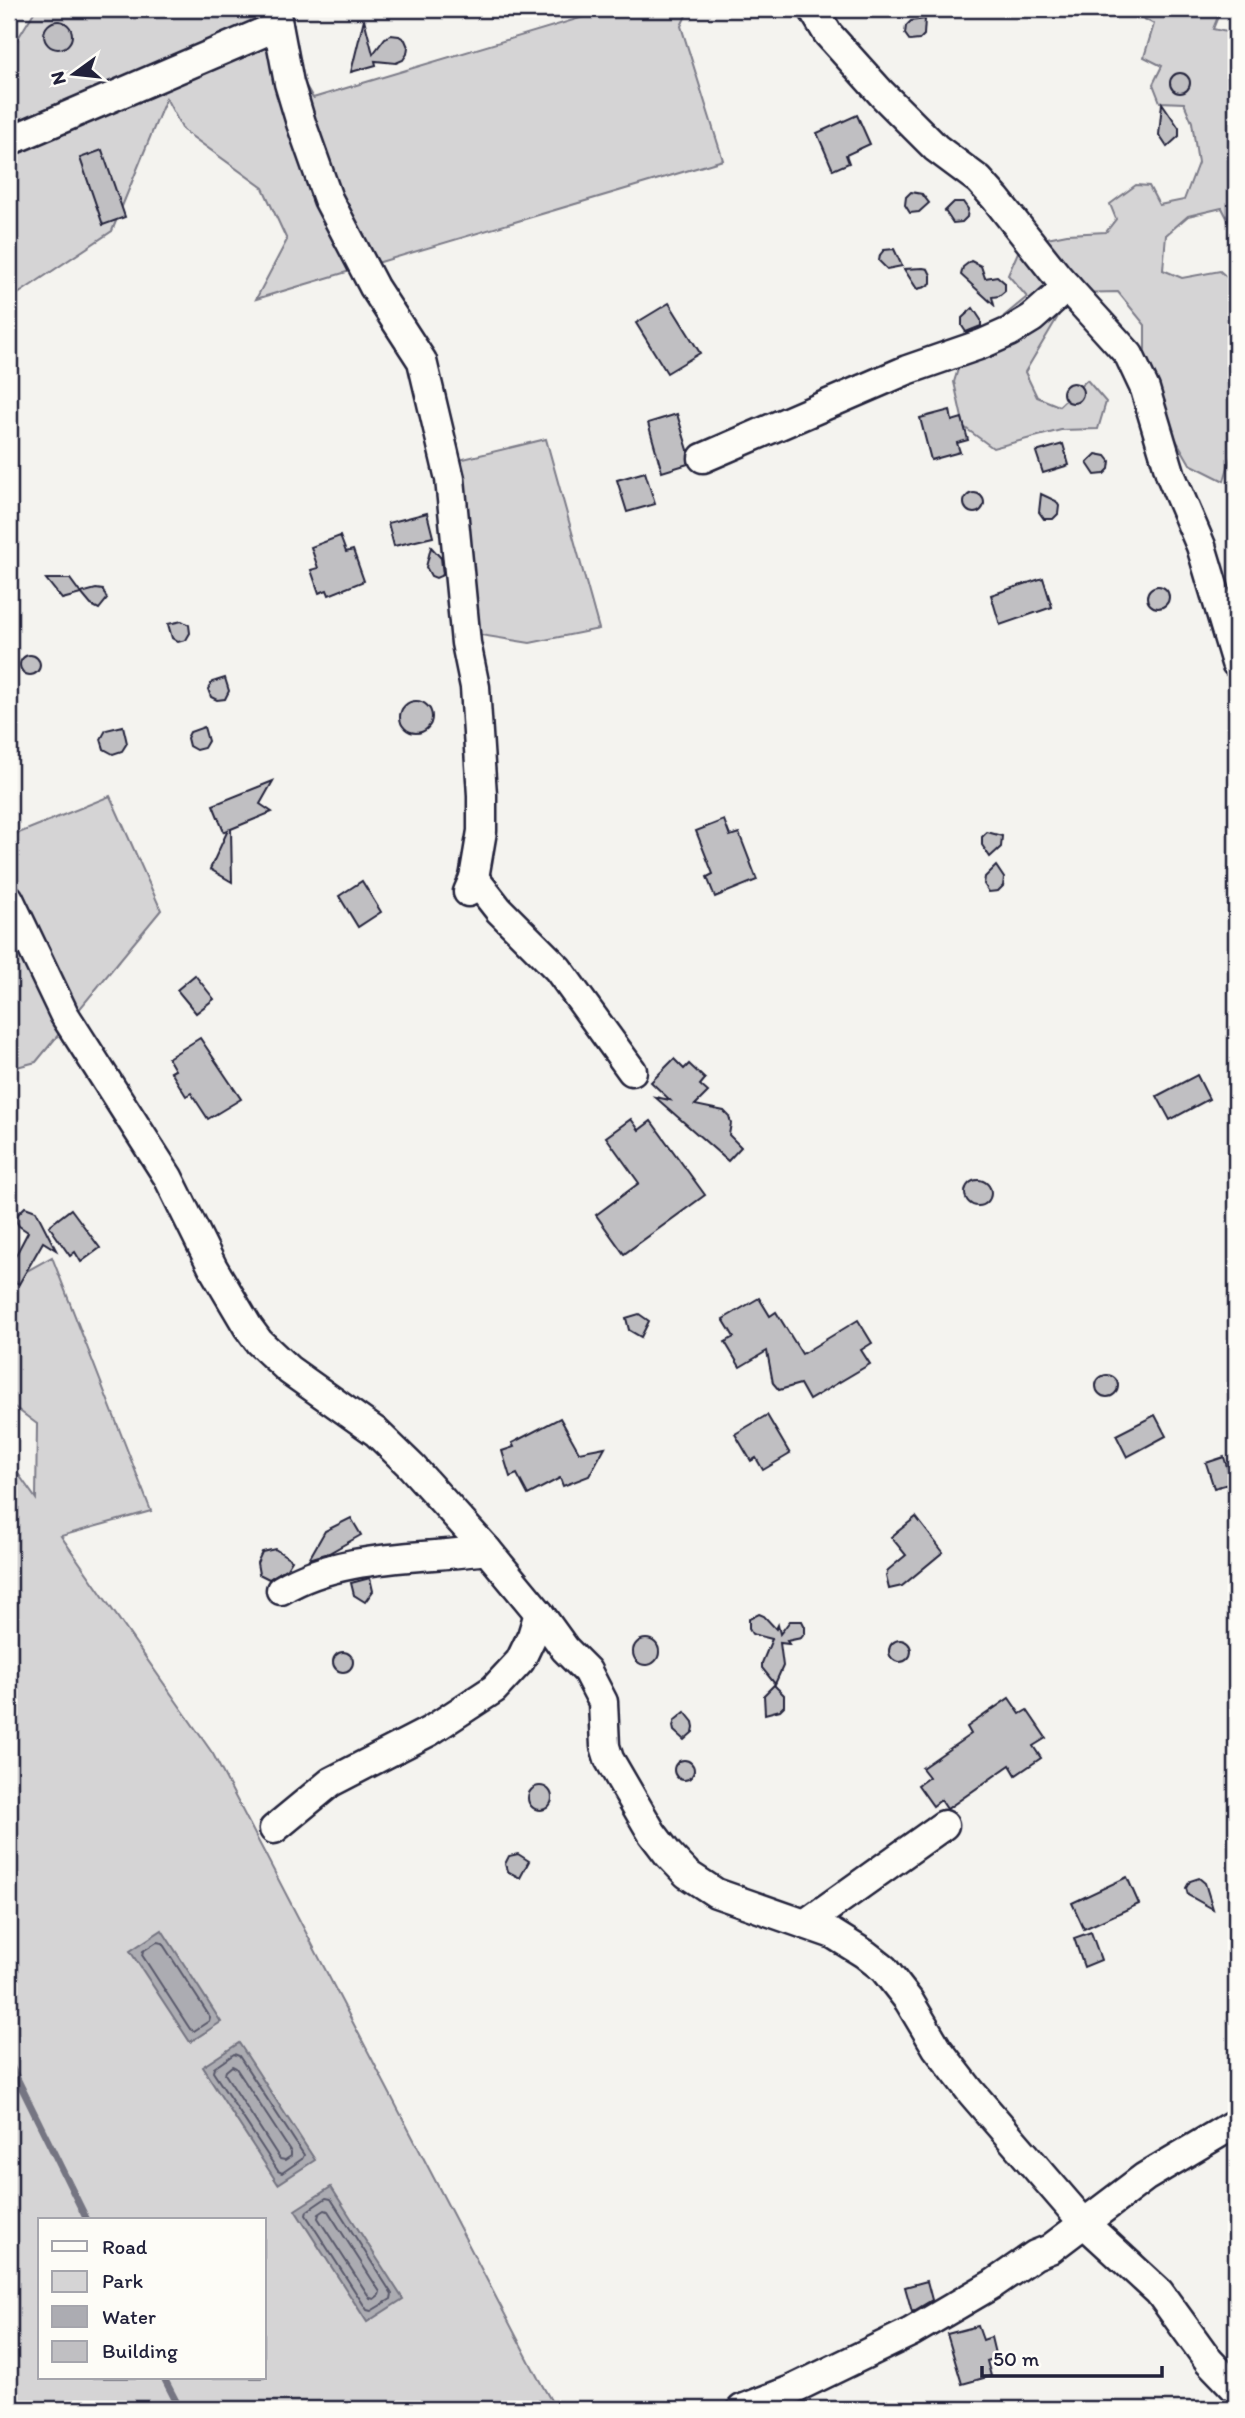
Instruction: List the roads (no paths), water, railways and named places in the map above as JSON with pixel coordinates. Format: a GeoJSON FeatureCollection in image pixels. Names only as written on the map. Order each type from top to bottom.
{"type":"FeatureCollection","features":[{"type":"Feature","properties":{"kind":"street"},"geometry":{"type":"LineString","coordinates":[[813,9],[828,34],[882,94],[936,148],[979,180],[1067,287],[1119,342],[1138,371],[1171,476],[1191,520],[1208,568],[1236,663]]}},
{"type":"Feature","properties":{"kind":"street"},"geometry":{"type":"LineString","coordinates":[[9,141],[277,17],[289,83],[328,199],[374,288],[422,360],[439,428],[450,479],[467,643],[475,687],[482,831],[471,885],[558,969],[632,1071]]}},
{"type":"Feature","properties":{"kind":"street"},"geometry":{"type":"LineString","coordinates":[[703,458],[907,370],[1009,332],[1031,318],[1067,287]]}},
{"type":"Feature","properties":{"kind":"street"},"geometry":{"type":"LineString","coordinates":[[9,899],[64,1014],[168,1177],[213,1268],[248,1327],[289,1370],[376,1433],[438,1494],[539,1613],[565,1649],[587,1671],[603,1702],[604,1738],[609,1759],[652,1833],[668,1854],[687,1874],[716,1893],[833,1934],[884,1969],[909,2001],[949,2066],[1083,2222],[1159,2292],[1209,2361],[1236,2389]]}},
{"type":"Feature","properties":{"kind":"street"},"geometry":{"type":"LineString","coordinates":[[281,1590],[298,1580],[340,1566],[487,1550]]}},
{"type":"Feature","properties":{"kind":"street"},"geometry":{"type":"LineString","coordinates":[[274,1829],[331,1782],[392,1753],[481,1699],[512,1672],[520,1661],[539,1613]]}},
{"type":"Feature","properties":{"kind":"street"},"geometry":{"type":"LineString","coordinates":[[520,1661],[565,1649]]}},
{"type":"Feature","properties":{"kind":"street"},"geometry":{"type":"LineString","coordinates":[[805,1924],[944,1825]]}},
{"type":"Feature","properties":{"kind":"street"},"geometry":{"type":"LineString","coordinates":[[742,2409],[789,2390],[911,2332],[993,2284],[1035,2255],[1050,2249],[1166,2163],[1236,2123]]}},
{"type":"Feature","properties":{"kind":"water"},"geometry":{"type":"Polygon","coordinates":[[[162,1930],[221,2022],[190,2042],[130,1951],[162,1930]]]}},
{"type":"Feature","properties":{"kind":"water"},"geometry":{"type":"Polygon","coordinates":[[[239,2043],[315,2160],[278,2184],[202,2067],[239,2043]]]}},
{"type":"Feature","properties":{"kind":"water"},"geometry":{"type":"Polygon","coordinates":[[[331,2187],[403,2299],[367,2322],[295,2210],[331,2187]]]}},
{"type":"Feature","properties":{"kind":"waterway"},"geometry":{"type":"LineString","coordinates":[[9,2062],[86,2218]]}},
{"type":"Feature","properties":{"kind":"waterway"},"geometry":{"type":"LineString","coordinates":[[165,2380],[180,2409]]}}]}
